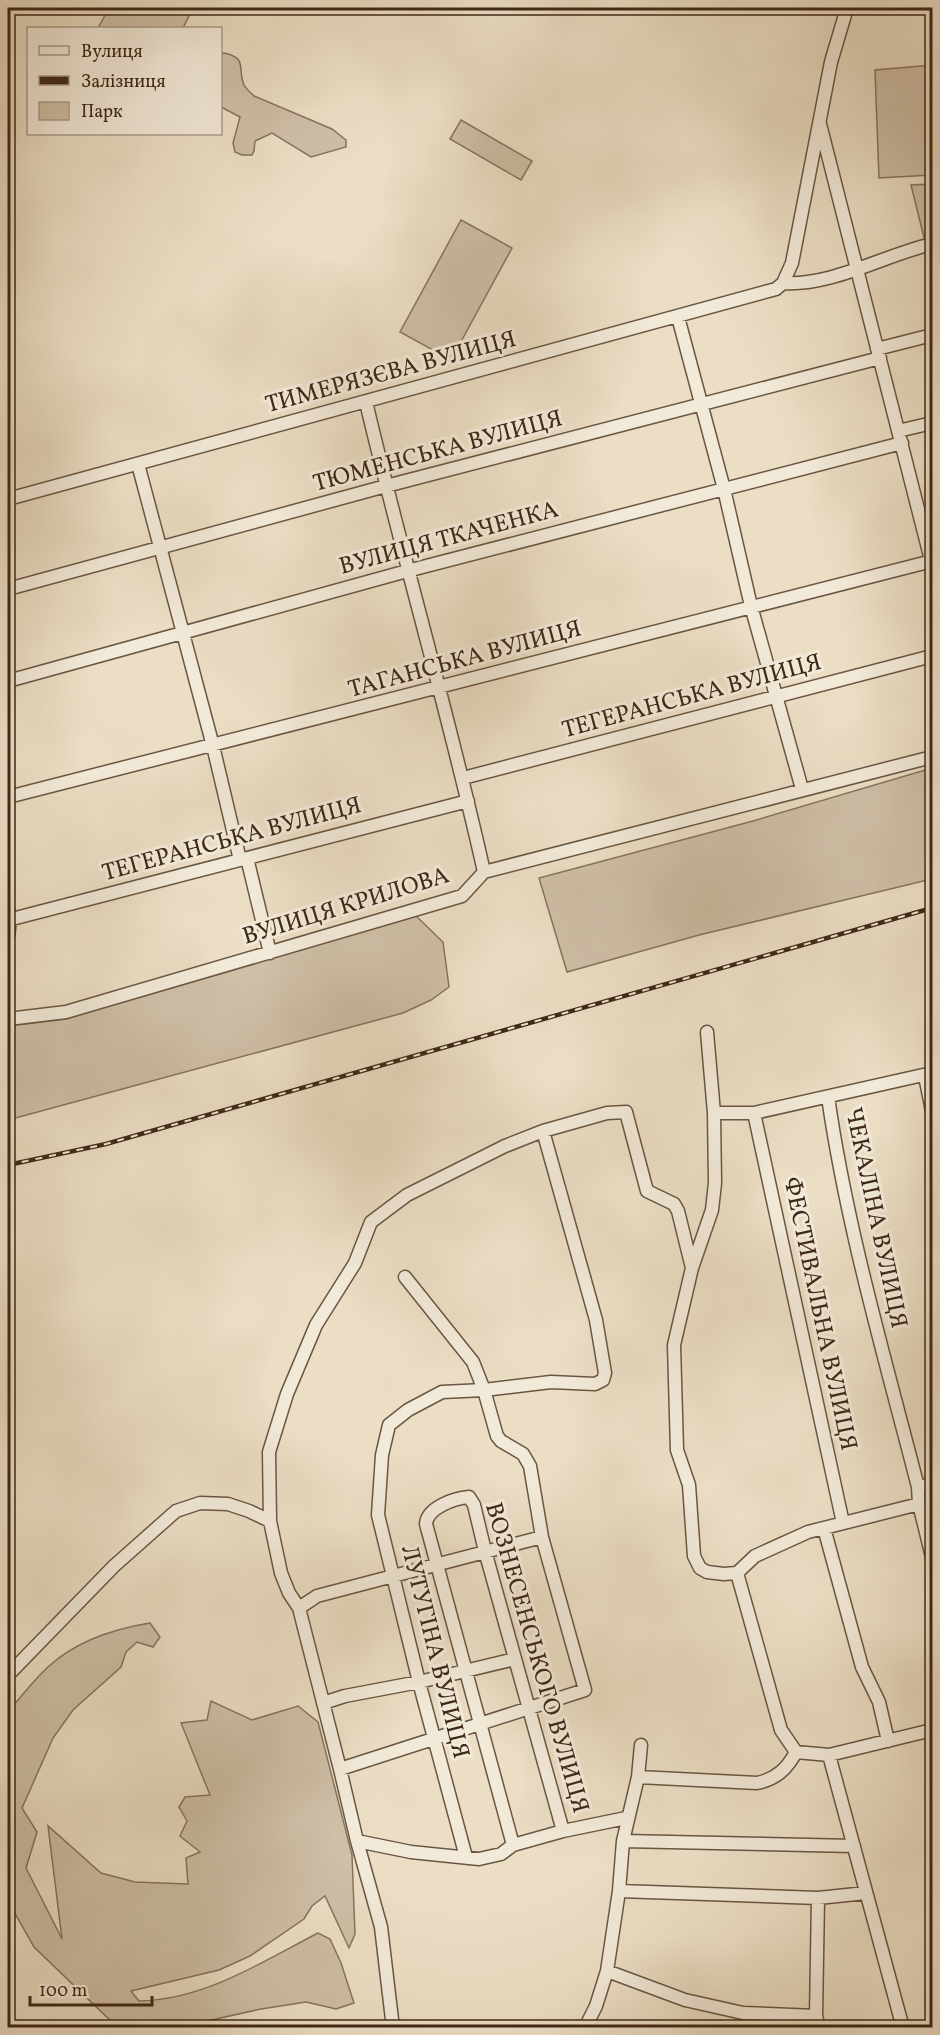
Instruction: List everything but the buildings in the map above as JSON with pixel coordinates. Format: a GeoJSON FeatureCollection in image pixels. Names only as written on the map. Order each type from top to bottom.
{"type":"FeatureCollection","features":[{"type":"Feature","properties":{"kind":"street"},"geometry":{"type":"LineString","coordinates":[[847,8],[831,62],[792,263],[783,283],[801,284],[933,244]]}},
{"type":"Feature","properties":{"kind":"street"},"geometry":{"type":"LineString","coordinates":[[819,120],[932,562]]}},
{"type":"Feature","properties":{"kind":"street","name":"ТИМЕРЯЗЄВА ВУЛИЦЯ"},"geometry":{"type":"LineString","coordinates":[[8,499],[768,293],[783,283]]}},
{"type":"Feature","properties":{"kind":"street"},"geometry":{"type":"LineString","coordinates":[[678,317],[724,489],[751,606],[802,789]]}},
{"type":"Feature","properties":{"kind":"street","name":"ТЮМЕНСЬКА ВУЛИЦЯ"},"geometry":{"type":"LineString","coordinates":[[8,589],[386,486],[702,405],[879,354],[933,335]]}},
{"type":"Feature","properties":{"kind":"street"},"geometry":{"type":"LineString","coordinates":[[366,402],[407,571],[463,778],[484,872]]}},
{"type":"Feature","properties":{"kind":"street","name":"ВУЛИЦЯ ТКАЧЕНКА"},"geometry":{"type":"LineString","coordinates":[[8,681],[407,571],[724,489],[900,437],[933,423]]}},
{"type":"Feature","properties":{"kind":"street"},"geometry":{"type":"LineString","coordinates":[[138,464],[270,953]]}},
{"type":"Feature","properties":{"kind":"street","name":"ТАГАНСЬКА ВУЛИЦЯ"},"geometry":{"type":"LineString","coordinates":[[8,797],[213,747],[751,606],[932,562]]}},
{"type":"Feature","properties":{"kind":"street","name":"ТЕГЕРАНСЬКА ВУЛИЦЯ"},"geometry":{"type":"LineString","coordinates":[[463,778],[933,656]]}},
{"type":"Feature","properties":{"kind":"street","name":"ВУЛИЦЯ КРИЛОВА"},"geometry":{"type":"LineString","coordinates":[[8,1019],[66,1012],[462,896],[484,872],[933,756]]}},
{"type":"Feature","properties":{"kind":"street","name":"ТЕГЕРАНСЬКА ВУЛИЦЯ"},"geometry":{"type":"LineString","coordinates":[[8,917],[468,801]]}},
{"type":"Feature","properties":{"kind":"street"},"geometry":{"type":"LineString","coordinates":[[8,917],[8,937]]}},
{"type":"Feature","properties":{"kind":"street"},"geometry":{"type":"LineString","coordinates":[[707,1032],[714,1113],[715,1183],[712,1210],[692,1268],[674,1345],[677,1450],[689,1485],[694,1556],[700,1568],[707,1572],[737,1573],[755,1556],[808,1532],[919,1504]]}},
{"type":"Feature","properties":{"kind":"street"},"geometry":{"type":"LineString","coordinates":[[714,1113],[754,1113],[929,1075],[933,1112]]}},
{"type":"Feature","properties":{"kind":"street","name":"ЧЕКАЛІНА ВУЛИЦЯ"},"geometry":{"type":"LineString","coordinates":[[828,1097],[835,1148],[933,1557]]}},
{"type":"Feature","properties":{"kind":"street"},"geometry":{"type":"LineString","coordinates":[[393,2028],[381,1927],[357,1841],[299,1608],[289,1593],[281,1573],[270,1521],[270,1452],[287,1394],[316,1325],[355,1263],[371,1222],[407,1195],[506,1146],[543,1131],[607,1113],[626,1112],[647,1191],[674,1203],[692,1268]]}},
{"type":"Feature","properties":{"kind":"street","name":"ФЕСТИВАЛЬНА ВУЛИЦЯ"},"geometry":{"type":"LineString","coordinates":[[754,1113],[843,1523]]}},
{"type":"Feature","properties":{"kind":"street","name":"ЛУТУГІНА ВУЛИЦЯ"},"geometry":{"type":"LineString","coordinates":[[466,1857],[419,1682],[378,1515],[382,1455],[389,1425],[408,1410],[442,1392],[484,1390],[551,1382],[595,1384],[603,1380],[605,1373],[596,1320],[543,1131]]}},
{"type":"Feature","properties":{"kind":"street"},"geometry":{"type":"LineString","coordinates":[[340,1769],[585,1690],[543,1537],[530,1466],[522,1454],[497,1436],[484,1390],[473,1362],[405,1277]]}},
{"type":"Feature","properties":{"kind":"street"},"geometry":{"type":"LineString","coordinates":[[918,1488],[933,1484]]}},
{"type":"Feature","properties":{"kind":"street","name":"ВОЗНЕСЕНСЬКОГО ВУЛИЦЯ"},"geometry":{"type":"LineString","coordinates":[[436,1564],[426,1524],[427,1517],[432,1511],[461,1497],[469,1497],[474,1505],[563,1831]]}},
{"type":"Feature","properties":{"kind":"street"},"geometry":{"type":"LineString","coordinates":[[8,1675],[114,1566],[176,1511],[200,1503],[228,1504],[270,1521]]}},
{"type":"Feature","properties":{"kind":"street"},"geometry":{"type":"LineString","coordinates":[[825,1528],[862,1667],[879,1702],[888,1741]]}},
{"type":"Feature","properties":{"kind":"street"},"geometry":{"type":"LineString","coordinates":[[299,1608],[317,1596],[543,1537]]}},
{"type":"Feature","properties":{"kind":"street"},"geometry":{"type":"LineString","coordinates":[[436,1564],[467,1670],[513,1845]]}},
{"type":"Feature","properties":{"kind":"street"},"geometry":{"type":"LineString","coordinates":[[737,1573],[781,1730],[796,1752]]}},
{"type":"Feature","properties":{"kind":"street"},"geometry":{"type":"LineString","coordinates":[[323,1702],[515,1659]]}},
{"type":"Feature","properties":{"kind":"street"},"geometry":{"type":"LineString","coordinates":[[796,1752],[829,1755],[933,1730]]}},
{"type":"Feature","properties":{"kind":"street"},"geometry":{"type":"LineString","coordinates":[[585,2028],[596,2006],[607,1971],[619,1891],[626,1818],[638,1777],[641,1745]]}},
{"type":"Feature","properties":{"kind":"street"},"geometry":{"type":"LineString","coordinates":[[638,1777],[757,1783],[768,1781],[779,1775],[788,1767],[796,1752]]}},
{"type":"Feature","properties":{"kind":"street"},"geometry":{"type":"LineString","coordinates":[[829,1755],[903,2028]]}},
{"type":"Feature","properties":{"kind":"street"},"geometry":{"type":"LineString","coordinates":[[357,1841],[411,1852],[479,1859],[501,1854],[513,1845],[563,1831],[626,1818]]}},
{"type":"Feature","properties":{"kind":"street"},"geometry":{"type":"LineString","coordinates":[[623,1841],[854,1846]]}},
{"type":"Feature","properties":{"kind":"street"},"geometry":{"type":"LineString","coordinates":[[619,1891],[818,1898],[866,1893]]}},
{"type":"Feature","properties":{"kind":"street"},"geometry":{"type":"LineString","coordinates":[[607,1971],[685,2000],[742,2013],[817,2022],[818,1898]]}},
{"type":"Feature","properties":{"kind":"green space"},"geometry":{"type":"Polygon","coordinates":[[[109,8],[193,8],[184,27],[99,27],[109,8]]]}},
{"type":"Feature","properties":{"kind":"green space"},"geometry":{"type":"Polygon","coordinates":[[[222,54],[231,55],[239,61],[244,85],[254,96],[332,129],[346,140],[346,147],[311,157],[272,133],[255,141],[252,155],[235,152],[233,143],[240,117],[222,108],[222,54]]]}},
{"type":"Feature","properties":{"kind":"green space"},"geometry":{"type":"Polygon","coordinates":[[[932,65],[932,175],[879,178],[875,70],[932,65]]]}},
{"type":"Feature","properties":{"kind":"green space"},"geometry":{"type":"Polygon","coordinates":[[[461,120],[532,161],[521,180],[450,139],[461,120]]]}},
{"type":"Feature","properties":{"kind":"green space"},"geometry":{"type":"Polygon","coordinates":[[[932,184],[932,270],[911,185],[932,184]]]}},
{"type":"Feature","properties":{"kind":"green space"},"geometry":{"type":"Polygon","coordinates":[[[461,220],[512,248],[451,360],[400,332],[461,220]]]}},
{"type":"Feature","properties":{"kind":"green space"},"geometry":{"type":"Polygon","coordinates":[[[932,768],[932,879],[699,935],[567,972],[539,878],[753,821],[932,768]]]}},
{"type":"Feature","properties":{"kind":"green space"},"geometry":{"type":"Polygon","coordinates":[[[416,916],[443,942],[449,987],[431,1000],[403,1013],[8,1120],[8,1026],[66,1019],[269,957],[416,916]]]}},
{"type":"Feature","properties":{"kind":"green space"},"geometry":{"type":"Polygon","coordinates":[[[150,1623],[160,1637],[153,1647],[137,1642],[126,1652],[121,1667],[73,1710],[53,1738],[22,1808],[37,1832],[26,1868],[62,1939],[48,1826],[101,1873],[135,1882],[188,1884],[186,1858],[200,1852],[180,1836],[187,1821],[179,1807],[185,1797],[210,1795],[181,1723],[207,1720],[211,1701],[252,1720],[298,1706],[318,1722],[352,1855],[355,1934],[349,1948],[325,1896],[312,1906],[304,1919],[250,1956],[219,1970],[131,1991],[139,2001],[187,1994],[232,1978],[318,1933],[330,1939],[341,1963],[354,2003],[336,2009],[306,2002],[261,2009],[180,2027],[139,2028],[114,2024],[34,1947],[8,1901],[8,1709],[48,1667],[71,1650],[96,1637],[150,1623]]]}},
{"type":"Feature","properties":{"kind":"railway"},"geometry":{"type":"LineString","coordinates":[[8,1165],[106,1144],[932,908]]}}]}
